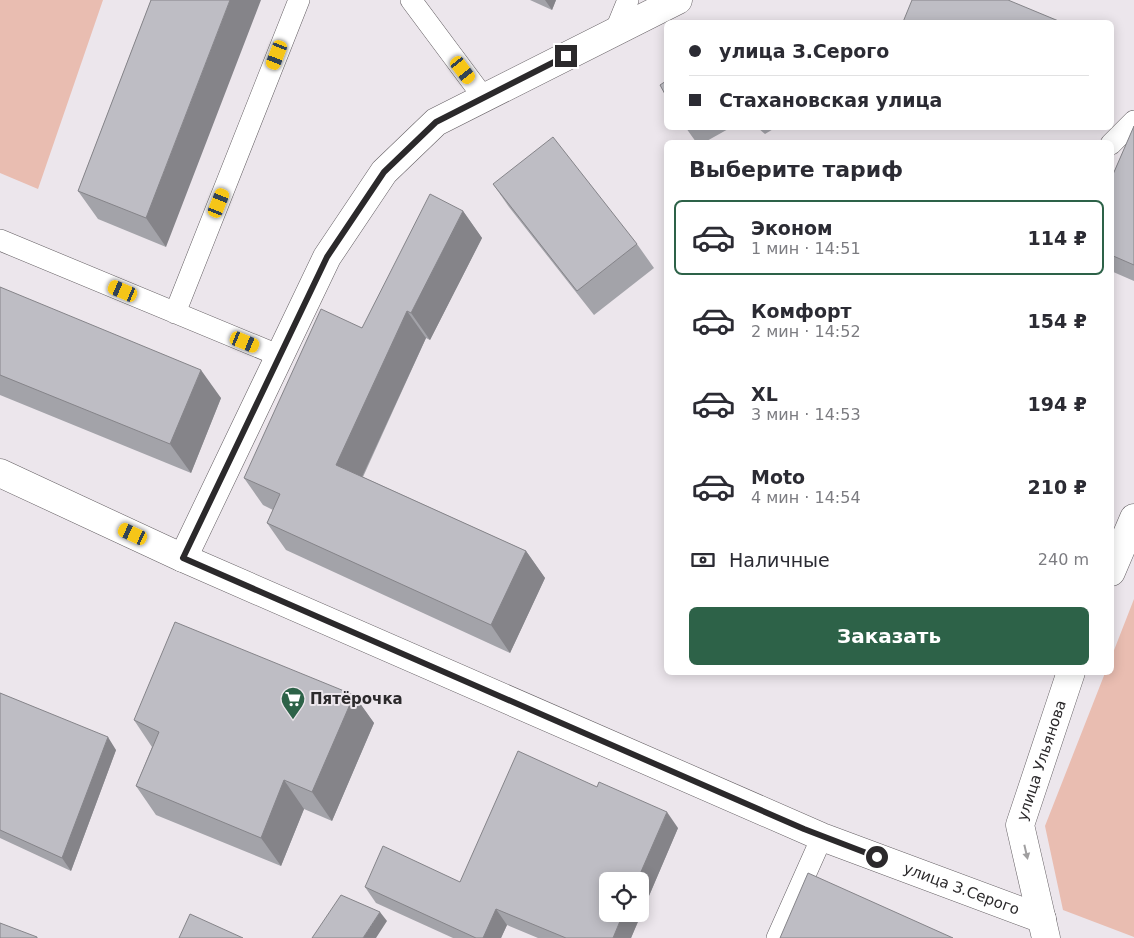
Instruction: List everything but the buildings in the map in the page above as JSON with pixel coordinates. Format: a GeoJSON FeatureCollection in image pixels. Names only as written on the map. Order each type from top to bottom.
{"type":"FeatureCollection","features":[{"type":"Feature","properties":{"kind":"street"},"geometry":{"type":"LineString","coordinates":[[183,558],[327,257],[384,172],[436,122],[678,0]]}},
{"type":"Feature","properties":{"kind":"street","name":"улица З.Серого"},"geometry":{"type":"LineString","coordinates":[[0,473],[183,558],[822,836],[1044,929]]}},
{"type":"Feature","properties":{"kind":"street"},"geometry":{"type":"LineString","coordinates":[[1114,565],[1134,518]]}},
{"type":"Feature","properties":{"kind":"street","name":"улица Ульянова"},"geometry":{"type":"LineString","coordinates":[[1044,929],[1020,825],[1070,675]]}},
{"type":"Feature","properties":{"kind":"lane"},"geometry":{"type":"LineString","coordinates":[[175,313],[299,0]]}},
{"type":"Feature","properties":{"kind":"lane"},"geometry":{"type":"LineString","coordinates":[[411,0],[484,98]]}},
{"type":"Feature","properties":{"kind":"lane"},"geometry":{"type":"LineString","coordinates":[[615,32],[628,0]]}},
{"type":"Feature","properties":{"kind":"lane"},"geometry":{"type":"LineString","coordinates":[[1114,141],[1134,121]]}},
{"type":"Feature","properties":{"kind":"lane"},"geometry":{"type":"LineString","coordinates":[[0,240],[280,356]]}},
{"type":"Feature","properties":{"kind":"lane"},"geometry":{"type":"LineString","coordinates":[[777,938],[822,836]]}},
{"type":"Feature","properties":{"kind":"shaded area"},"geometry":{"type":"Polygon","coordinates":[[[0,0],[103,0],[38,189],[0,173],[0,0]]]}},
{"type":"Feature","properties":{"kind":"shaded area"},"geometry":{"type":"Polygon","coordinates":[[[1134,599],[1134,937],[1063,910],[1045,826],[1104,675],[1114,675],[1114,650],[1134,599]]]}},
{"type":"Feature","properties":{"kind":"place","name":"Пятёрочка"},"geometry":{"type":"Point","coordinates":[293,720]}},
{"type":"Feature","properties":{"kind":"route"},"geometry":{"type":"LineString","coordinates":[[566,56],[436,122],[384,172],[327,257],[183,558],[804,829],[877,857]]}}]}
